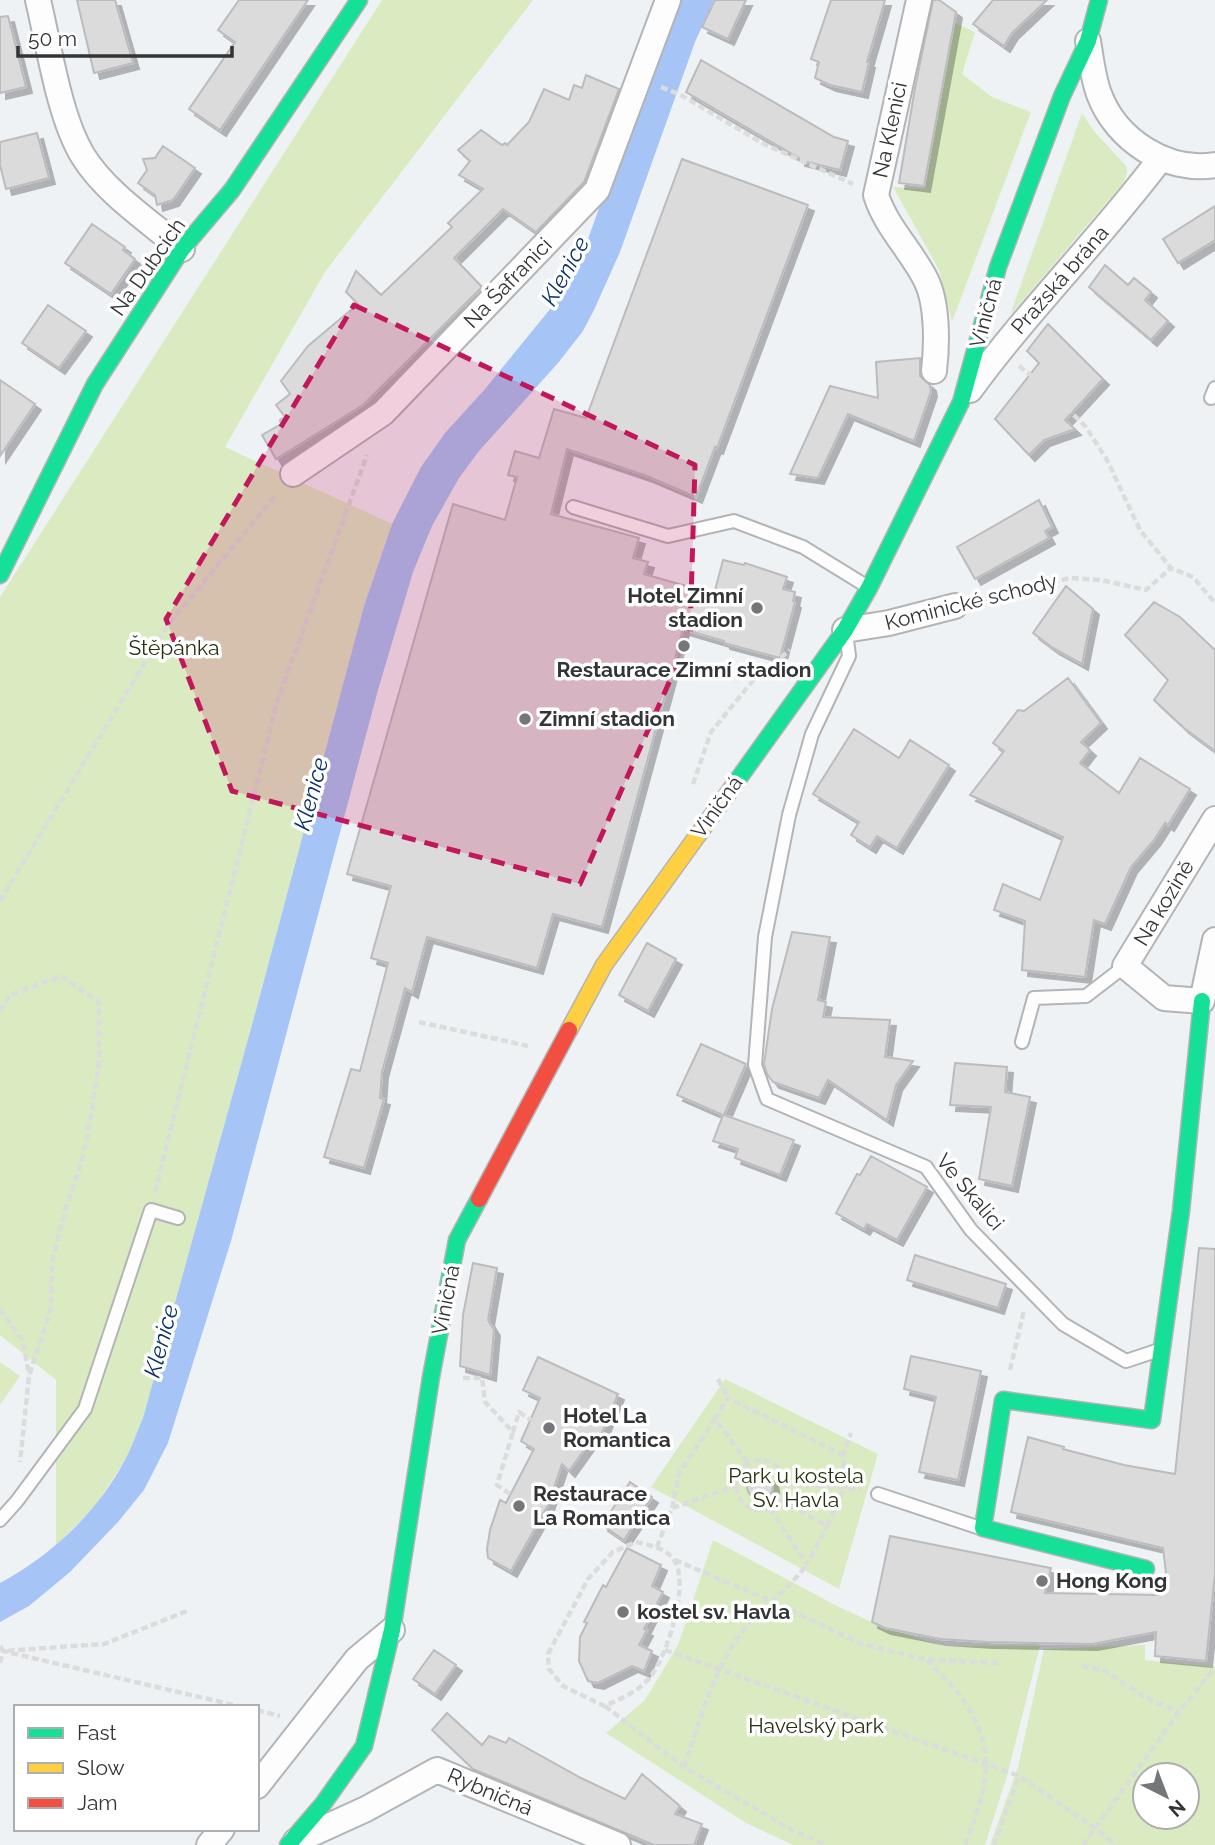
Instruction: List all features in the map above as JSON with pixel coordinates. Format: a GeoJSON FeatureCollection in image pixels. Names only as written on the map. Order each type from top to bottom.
{"type":"FeatureCollection","features":[{"type":"Feature","properties":{"kind":"street"},"geometry":{"type":"LineString","coordinates":[[38,0],[67,120],[83,156],[103,183],[182,249]]}},
{"type":"Feature","properties":{"kind":"street","name":"Na Dubcích"},"geometry":{"type":"LineString","coordinates":[[0,575],[95,384],[182,249],[232,190],[359,0]]}},
{"type":"Feature","properties":{"kind":"street","name":"Na Šafranici"},"geometry":{"type":"LineString","coordinates":[[293,474],[383,413],[597,190],[668,0]]}},
{"type":"Feature","properties":{"kind":"street","name":"Na Klenici"},"geometry":{"type":"LineString","coordinates":[[919,0],[876,195],[881,211],[927,282],[937,334],[934,371]]}},
{"type":"Feature","properties":{"kind":"street","name":"Viničná"},"geometry":{"type":"LineString","coordinates":[[289,1844],[323,1804],[364,1746],[391,1630],[431,1377],[457,1240],[604,965],[845,629],[869,587],[961,402],[998,267],[1062,96],[1088,41],[1099,0]]}},
{"type":"Feature","properties":{"kind":"street"},"geometry":{"type":"LineString","coordinates":[[1088,41],[1099,95],[1115,124],[1136,144],[1161,158],[1184,165],[1215,165]]}},
{"type":"Feature","properties":{"kind":"street","name":"Pražská brána"},"geometry":{"type":"LineString","coordinates":[[961,402],[999,350],[1136,192],[1161,158]]}},
{"type":"Feature","properties":{"kind":"street","name":"Kominické schody"},"geometry":{"type":"LineString","coordinates":[[845,629],[889,624],[956,606]]}},
{"type":"Feature","properties":{"kind":"street","name":"Na kozině"},"geometry":{"type":"LineString","coordinates":[[1202,1002],[1164,998],[1125,966],[1215,819]]}},
{"type":"Feature","properties":{"kind":"street"},"geometry":{"type":"LineString","coordinates":[[1146,1569],[983,1528],[1003,1400],[1152,1420],[1196,1073],[1202,1002],[1215,940]]}},
{"type":"Feature","properties":{"kind":"street"},"geometry":{"type":"LineString","coordinates":[[259,1783],[357,1659],[391,1630]]}},
{"type":"Feature","properties":{"kind":"street","name":"Rybničná"},"geometry":{"type":"LineString","coordinates":[[289,1844],[366,1810],[437,1770],[618,1845]]}},
{"type":"Feature","properties":{"kind":"street"},"geometry":{"type":"LineString","coordinates":[[209,1845],[220,1831]]}},
{"type":"Feature","properties":{"kind":"lane"},"geometry":{"type":"LineString","coordinates":[[573,507],[668,536],[734,521],[803,547],[869,587]]}},
{"type":"Feature","properties":{"kind":"lane","name":"Ve Skalici"},"geometry":{"type":"LineString","coordinates":[[845,629],[849,656],[812,734],[789,815],[765,937],[755,1065],[767,1099],[926,1167],[971,1230],[1063,1324],[1126,1361],[1163,1348]]}},
{"type":"Feature","properties":{"kind":"lane"},"geometry":{"type":"LineString","coordinates":[[1022,1042],[1034,998],[1086,996],[1125,966]]}},
{"type":"Feature","properties":{"kind":"lane"},"geometry":{"type":"LineString","coordinates":[[0,1520],[85,1409],[151,1210],[178,1218]]}},
{"type":"Feature","properties":{"kind":"lane"},"geometry":{"type":"LineString","coordinates":[[878,1494],[983,1528]]}},
{"type":"Feature","properties":{"kind":"path"},"geometry":{"type":"LineString","coordinates":[[679,93],[764,144],[876,195]]}},
{"type":"Feature","properties":{"kind":"path"},"geometry":{"type":"LineString","coordinates":[[1021,368],[1042,384],[1086,427],[1107,460],[1140,530],[1171,568],[1193,577],[1215,603]]}},
{"type":"Feature","properties":{"kind":"path"},"geometry":{"type":"LineString","coordinates":[[151,1210],[277,702],[368,453]]}},
{"type":"Feature","properties":{"kind":"path"},"geometry":{"type":"LineString","coordinates":[[0,901],[167,626],[293,474]]}},
{"type":"Feature","properties":{"kind":"path","name":"Kominické schody"},"geometry":{"type":"LineString","coordinates":[[956,606],[1070,578],[1101,579],[1146,590],[1171,568]]}},
{"type":"Feature","properties":{"kind":"path"},"geometry":{"type":"LineString","coordinates":[[0,1011],[10,995],[61,976],[99,1002],[99,1061],[83,1157],[52,1261],[51,1308],[29,1376],[17,1501]]}},
{"type":"Feature","properties":{"kind":"path"},"geometry":{"type":"LineString","coordinates":[[419,1022],[522,1045]]}},
{"type":"Feature","properties":{"kind":"path"},"geometry":{"type":"LineString","coordinates":[[1003,1400],[1029,1289]]}},
{"type":"Feature","properties":{"kind":"path"},"geometry":{"type":"LineString","coordinates":[[0,1309],[23,1341],[29,1376]]}},
{"type":"Feature","properties":{"kind":"path"},"geometry":{"type":"LineString","coordinates":[[431,1377],[482,1378],[485,1402],[513,1432]]}},
{"type":"Feature","properties":{"kind":"path"},"geometry":{"type":"LineString","coordinates":[[718,1379],[728,1398],[842,1455]]}},
{"type":"Feature","properties":{"kind":"path"},"geometry":{"type":"LineString","coordinates":[[657,1547],[673,1508],[679,1474],[728,1398]]}},
{"type":"Feature","properties":{"kind":"path"},"geometry":{"type":"LineString","coordinates":[[510,1494],[497,1485],[519,1412],[531,1420]]}},
{"type":"Feature","properties":{"kind":"path"},"geometry":{"type":"LineString","coordinates":[[715,1419],[748,1463]]}},
{"type":"Feature","properties":{"kind":"path"},"geometry":{"type":"LineString","coordinates":[[684,1767],[705,1705],[720,1670],[739,1637],[771,1601],[798,1577],[827,1525],[845,1487],[842,1455],[851,1433]]}},
{"type":"Feature","properties":{"kind":"path"},"geometry":{"type":"LineString","coordinates":[[768,1461],[784,1476],[786,1484],[781,1500],[770,1509],[753,1510],[738,1498],[735,1486],[741,1469],[748,1463],[768,1461]]}},
{"type":"Feature","properties":{"kind":"path"},"geometry":{"type":"LineString","coordinates":[[786,1484],[845,1487],[878,1494]]}},
{"type":"Feature","properties":{"kind":"path"},"geometry":{"type":"LineString","coordinates":[[673,1508],[735,1486]]}},
{"type":"Feature","properties":{"kind":"path"},"geometry":{"type":"LineString","coordinates":[[781,1500],[827,1525]]}},
{"type":"Feature","properties":{"kind":"path"},"geometry":{"type":"LineString","coordinates":[[770,1509],[807,1564]]}},
{"type":"Feature","properties":{"kind":"path"},"geometry":{"type":"LineString","coordinates":[[826,1845],[792,1830],[684,1767],[604,1706],[563,1686],[549,1669],[548,1654],[588,1579],[613,1552],[636,1542],[657,1547],[674,1560],[771,1601],[862,1644],[927,1660],[999,1663]]}},
{"type":"Feature","properties":{"kind":"path"},"geometry":{"type":"LineString","coordinates":[[604,1706],[631,1695],[653,1674],[665,1650],[681,1580],[674,1560]]}},
{"type":"Feature","properties":{"kind":"path"},"geometry":{"type":"LineString","coordinates":[[1,1648],[104,1644],[187,1611]]}},
{"type":"Feature","properties":{"kind":"path"},"geometry":{"type":"LineString","coordinates":[[0,1663],[1,1648]]}},
{"type":"Feature","properties":{"kind":"path"},"geometry":{"type":"LineString","coordinates":[[1,1648],[234,1705]]}},
{"type":"Feature","properties":{"kind":"path"},"geometry":{"type":"LineString","coordinates":[[665,1650],[1019,1776],[1116,1845]]}},
{"type":"Feature","properties":{"kind":"path"},"geometry":{"type":"LineString","coordinates":[[927,1660],[964,1701],[981,1732],[988,1765],[981,1806],[965,1845]]}},
{"type":"Feature","properties":{"kind":"path"},"geometry":{"type":"LineString","coordinates":[[1082,1666],[1105,1671],[1145,1696],[1179,1712]]}},
{"type":"Feature","properties":{"kind":"path"},"geometry":{"type":"LineString","coordinates":[[1083,1845],[1179,1712],[1215,1668]]}},
{"type":"Feature","properties":{"kind":"path"},"geometry":{"type":"LineString","coordinates":[[994,1845],[1019,1776]]}},
{"type":"Feature","properties":{"kind":"highlighted area"},"geometry":{"type":"Polygon","coordinates":[[[354,305],[695,465],[690,635],[580,884],[232,791],[166,619],[354,305]]]}},
{"type":"Feature","properties":{"kind":"green space","name":"Štěpánka"},"geometry":{"type":"Polygon","coordinates":[[[382,0],[533,0],[325,272],[225,447],[392,524],[364,606],[143,1418],[126,1459],[95,1506],[56,1546],[56,1380],[0,1335],[0,597],[382,0]]]}},
{"type":"Feature","properties":{"kind":"green space"},"geometry":{"type":"Polygon","coordinates":[[[953,22],[975,32],[962,74],[992,97],[1031,112],[952,322],[939,270],[893,187],[925,189],[953,22]]]}},
{"type":"Feature","properties":{"kind":"green space"},"geometry":{"type":"Polygon","coordinates":[[[1082,113],[1093,130],[1126,166],[1124,182],[1010,315],[1082,113]]]}},
{"type":"Feature","properties":{"kind":"green space"},"geometry":{"type":"Polygon","coordinates":[[[0,1362],[20,1376],[0,1405],[0,1362]]]}},
{"type":"Feature","properties":{"kind":"green space","name":"Park u kostela Sv. Havla"},"geometry":{"type":"Polygon","coordinates":[[[725,1379],[878,1454],[839,1589],[651,1487],[725,1379]]]}},
{"type":"Feature","properties":{"kind":"green space","name":"Havelský park"},"geometry":{"type":"Polygon","coordinates":[[[713,1540],[839,1607],[885,1628],[944,1646],[1040,1646],[1007,1776],[985,1845],[793,1845],[746,1823],[606,1733],[645,1700],[678,1645],[713,1540]]]}},
{"type":"Feature","properties":{"kind":"green space"},"geometry":{"type":"Polygon","coordinates":[[[1145,1645],[1145,1660],[1215,1667],[1215,1845],[990,1845],[1018,1767],[1044,1649],[1145,1645]]]}},
{"type":"Feature","properties":{"kind":"water"},"geometry":{"type":"Polygon","coordinates":[[[680,0],[714,0],[695,42],[620,252],[594,310],[583,331],[558,363],[479,451],[459,478],[432,526],[413,572],[378,690],[231,1241],[168,1443],[144,1490],[118,1522],[70,1572],[29,1606],[0,1622],[0,1583],[38,1559],[88,1514],[115,1478],[143,1418],[364,606],[392,524],[421,467],[445,433],[485,389],[568,287],[578,267],[633,113],[680,0]]]}},
{"type":"Feature","properties":{"kind":"building"},"geometry":{"type":"Polygon","coordinates":[[[77,0],[115,0],[133,63],[94,73],[77,0]]]}},
{"type":"Feature","properties":{"kind":"building"},"geometry":{"type":"Polygon","coordinates":[[[239,0],[308,0],[220,130],[189,109],[235,42],[218,30],[239,0]]]}},
{"type":"Feature","properties":{"kind":"building"},"geometry":{"type":"Polygon","coordinates":[[[715,0],[746,0],[728,39],[702,27],[715,0]]]}},
{"type":"Feature","properties":{"kind":"building"},"geometry":{"type":"Polygon","coordinates":[[[831,0],[885,0],[867,62],[862,92],[830,85],[815,78],[819,62],[811,59],[831,0]]]}},
{"type":"Feature","properties":{"kind":"building"},"geometry":{"type":"Polygon","coordinates":[[[933,0],[939,0],[956,12],[924,186],[899,183],[933,0]]]}},
{"type":"Feature","properties":{"kind":"building"},"geometry":{"type":"Polygon","coordinates":[[[993,0],[1047,0],[1012,33],[1004,46],[973,24],[993,0]]]}},
{"type":"Feature","properties":{"kind":"building"},"geometry":{"type":"Polygon","coordinates":[[[8,16],[26,87],[0,93],[0,17],[8,16]]]}},
{"type":"Feature","properties":{"kind":"building"},"geometry":{"type":"Polygon","coordinates":[[[701,60],[834,137],[848,141],[840,170],[799,160],[686,92],[701,60]]]}},
{"type":"Feature","properties":{"kind":"building"},"geometry":{"type":"Polygon","coordinates":[[[586,75],[619,89],[584,182],[536,232],[503,209],[454,258],[482,287],[363,405],[276,459],[262,435],[281,424],[280,420],[285,417],[276,405],[290,394],[281,381],[308,346],[358,304],[346,292],[356,271],[381,295],[452,227],[448,223],[483,189],[459,175],[470,161],[458,150],[481,130],[502,145],[507,145],[529,122],[544,89],[569,100],[574,85],[582,88],[586,75]]]}},
{"type":"Feature","properties":{"kind":"building"},"geometry":{"type":"Polygon","coordinates":[[[37,133],[49,178],[6,189],[0,165],[0,142],[37,133]]]}},
{"type":"Feature","properties":{"kind":"building"},"geometry":{"type":"Polygon","coordinates":[[[163,146],[195,168],[173,200],[157,205],[155,195],[138,183],[147,170],[143,159],[155,158],[163,146]]]}},
{"type":"Feature","properties":{"kind":"building"},"geometry":{"type":"Polygon","coordinates":[[[682,159],[808,205],[696,497],[647,476],[567,449],[551,514],[639,538],[633,558],[648,562],[644,574],[714,594],[723,560],[744,565],[745,563],[787,577],[783,589],[795,592],[795,602],[780,658],[683,629],[602,927],[553,914],[537,968],[427,937],[412,992],[405,988],[382,1072],[380,1098],[384,1099],[364,1168],[324,1157],[351,1069],[360,1071],[388,963],[371,958],[391,886],[347,874],[453,504],[505,520],[517,477],[508,475],[515,451],[539,458],[554,409],[586,418],[682,159]]]}},
{"type":"Feature","properties":{"kind":"building"},"geometry":{"type":"Polygon","coordinates":[[[1215,206],[1215,240],[1178,263],[1163,239],[1215,206]]]}},
{"type":"Feature","properties":{"kind":"building"},"geometry":{"type":"Polygon","coordinates":[[[92,224],[125,247],[123,250],[135,259],[111,294],[65,263],[92,224]]]}},
{"type":"Feature","properties":{"kind":"building"},"geometry":{"type":"Polygon","coordinates":[[[1105,265],[1128,285],[1134,278],[1151,292],[1145,300],[1168,321],[1151,340],[1089,287],[1105,265]]]}},
{"type":"Feature","properties":{"kind":"building"},"geometry":{"type":"Polygon","coordinates":[[[48,305],[86,331],[59,368],[22,343],[48,305]]]}},
{"type":"Feature","properties":{"kind":"building"},"geometry":{"type":"Polygon","coordinates":[[[1048,324],[1103,379],[1065,420],[1075,429],[1044,440],[1029,455],[995,419],[1039,363],[1027,351],[1048,324]]]}},
{"type":"Feature","properties":{"kind":"building"},"geometry":{"type":"Polygon","coordinates":[[[920,358],[920,376],[930,385],[931,391],[914,441],[848,414],[818,478],[790,474],[830,386],[878,398],[876,362],[920,358]]]}},
{"type":"Feature","properties":{"kind":"building"},"geometry":{"type":"Polygon","coordinates":[[[0,380],[35,404],[0,456],[0,380]]]}},
{"type":"Feature","properties":{"kind":"building"},"geometry":{"type":"Polygon","coordinates":[[[1039,500],[1052,527],[1045,531],[1049,538],[975,579],[957,547],[1039,500]]]}},
{"type":"Feature","properties":{"kind":"building"},"geometry":{"type":"Polygon","coordinates":[[[1066,586],[1093,609],[1082,664],[1033,633],[1066,586]]]}},
{"type":"Feature","properties":{"kind":"building"},"geometry":{"type":"Polygon","coordinates":[[[1154,602],[1180,617],[1215,650],[1215,751],[1184,728],[1154,700],[1168,680],[1125,635],[1154,602]]]}},
{"type":"Feature","properties":{"kind":"building"},"geometry":{"type":"Polygon","coordinates":[[[1068,678],[1101,723],[1081,742],[1090,750],[1080,763],[1119,793],[1140,758],[1190,789],[1168,825],[1165,823],[1131,867],[1105,924],[1094,920],[1085,977],[1022,970],[1025,921],[994,910],[1003,884],[1040,900],[1063,837],[970,795],[1004,751],[993,743],[1018,710],[1024,711],[1068,678]]]}},
{"type":"Feature","properties":{"kind":"building"},"geometry":{"type":"Polygon","coordinates":[[[854,729],[899,758],[910,740],[949,765],[897,848],[877,836],[870,847],[851,835],[859,822],[813,794],[854,729]]]}},
{"type":"Feature","properties":{"kind":"building"},"geometry":{"type":"Polygon","coordinates":[[[792,932],[830,937],[818,1000],[826,1002],[823,1017],[890,1020],[885,1057],[913,1061],[896,1085],[887,1120],[828,1080],[819,1098],[773,1082],[767,1074],[764,1064],[772,1009],[792,932]]]}},
{"type":"Feature","properties":{"kind":"building"},"geometry":{"type":"Polygon","coordinates":[[[647,943],[676,959],[648,1011],[619,995],[647,943]]]}},
{"type":"Feature","properties":{"kind":"building"},"geometry":{"type":"Polygon","coordinates":[[[701,1044],[746,1064],[724,1115],[794,1140],[780,1175],[735,1158],[738,1149],[713,1141],[723,1115],[677,1095],[701,1044]]]}},
{"type":"Feature","properties":{"kind":"building"},"geometry":{"type":"Polygon","coordinates":[[[955,1063],[1007,1067],[1005,1092],[1030,1097],[1012,1186],[979,1179],[991,1107],[950,1105],[955,1063]]]}},
{"type":"Feature","properties":{"kind":"building"},"geometry":{"type":"Polygon","coordinates":[[[871,1156],[927,1187],[897,1240],[867,1224],[864,1229],[836,1213],[857,1174],[860,1175],[871,1156]]]}},
{"type":"Feature","properties":{"kind":"building"},"geometry":{"type":"Polygon","coordinates":[[[1199,1248],[1215,1249],[1215,1573],[1206,1661],[1155,1656],[1156,1632],[1092,1644],[987,1642],[940,1639],[885,1628],[872,1622],[890,1536],[1051,1568],[1045,1593],[1160,1595],[1166,1573],[1163,1548],[1011,1512],[1028,1437],[1124,1465],[1175,1474],[1199,1248]]]}},
{"type":"Feature","properties":{"kind":"building"},"geometry":{"type":"Polygon","coordinates":[[[915,1255],[1006,1284],[998,1308],[907,1280],[915,1255]]]}},
{"type":"Feature","properties":{"kind":"building"},"geometry":{"type":"Polygon","coordinates":[[[473,1263],[497,1268],[488,1320],[494,1330],[490,1375],[460,1366],[463,1315],[473,1263]]]}},
{"type":"Feature","properties":{"kind":"building"},"geometry":{"type":"Polygon","coordinates":[[[911,1356],[981,1371],[958,1480],[919,1472],[936,1397],[904,1389],[911,1356]]]}},
{"type":"Feature","properties":{"kind":"building"},"geometry":{"type":"Polygon","coordinates":[[[538,1357],[618,1394],[598,1442],[592,1439],[569,1471],[562,1464],[548,1505],[511,1571],[488,1558],[487,1549],[500,1500],[506,1503],[534,1449],[521,1441],[540,1398],[523,1390],[538,1357]]]}},
{"type":"Feature","properties":{"kind":"building"},"geometry":{"type":"Polygon","coordinates":[[[760,1473],[769,1477],[773,1486],[769,1495],[760,1499],[751,1495],[747,1486],[751,1477],[760,1473]]]}},
{"type":"Feature","properties":{"kind":"building"},"geometry":{"type":"Polygon","coordinates":[[[630,1482],[652,1497],[624,1540],[602,1525],[630,1482]]]}},
{"type":"Feature","properties":{"kind":"building","name":"kostel sv. Havla"},"geometry":{"type":"Polygon","coordinates":[[[627,1548],[661,1565],[652,1586],[663,1592],[639,1645],[652,1651],[644,1671],[632,1666],[598,1683],[588,1681],[579,1661],[580,1637],[587,1623],[584,1622],[603,1585],[606,1587],[627,1548]]]}},
{"type":"Feature","properties":{"kind":"building"},"geometry":{"type":"Polygon","coordinates":[[[434,1650],[456,1665],[435,1694],[413,1679],[434,1650]]]}},
{"type":"Feature","properties":{"kind":"building"},"geometry":{"type":"Polygon","coordinates":[[[447,1713],[482,1745],[489,1736],[506,1743],[509,1738],[625,1799],[642,1774],[680,1806],[675,1814],[702,1824],[694,1845],[654,1845],[473,1769],[432,1730],[447,1713]]]}},
{"type":"Feature","properties":{"kind":"traffic: fast"},"geometry":{"type":"LineString","coordinates":[[0,575],[95,384],[182,249],[232,190],[359,0]]}},
{"type":"Feature","properties":{"kind":"traffic: fast"},"geometry":{"type":"LineString","coordinates":[[734,785],[845,630],[869,588],[961,402],[998,267],[1062,96],[1088,41],[1099,0]]}},
{"type":"Feature","properties":{"kind":"traffic: fast"},"geometry":{"type":"LineString","coordinates":[[1146,1569],[983,1528],[1003,1400],[1152,1420],[1181,1211],[1202,1001]]}},
{"type":"Feature","properties":{"kind":"traffic: fast"},"geometry":{"type":"LineString","coordinates":[[288,1845],[323,1804],[364,1746],[392,1630],[431,1377],[457,1240],[479,1199]]}},
{"type":"Feature","properties":{"kind":"traffic: slow"},"geometry":{"type":"LineString","coordinates":[[569,1030],[604,965],[734,785]]}},
{"type":"Feature","properties":{"kind":"traffic: jam"},"geometry":{"type":"LineString","coordinates":[[479,1199],[569,1030]]}},
{"type":"Feature","properties":{"kind":"place","name":"Hotel Zimní stadion"},"geometry":{"type":"Point","coordinates":[757,608]}},
{"type":"Feature","properties":{"kind":"place","name":"Restaurace Zimní stadion"},"geometry":{"type":"Point","coordinates":[684,646]}},
{"type":"Feature","properties":{"kind":"place","name":"Zimní stadion"},"geometry":{"type":"Point","coordinates":[525,719]}},
{"type":"Feature","properties":{"kind":"place","name":"Hotel La Romantica"},"geometry":{"type":"Point","coordinates":[549,1428]}},
{"type":"Feature","properties":{"kind":"place","name":"Restaurace La Romantica"},"geometry":{"type":"Point","coordinates":[519,1506]}},
{"type":"Feature","properties":{"kind":"place","name":"Hong Kong"},"geometry":{"type":"Point","coordinates":[1042,1581]}},
{"type":"Feature","properties":{"kind":"place","name":"kostel sv. Havla"},"geometry":{"type":"Point","coordinates":[623,1612]}},
{"type":"Feature","properties":{"kind":"water label","name":"Klenice"},"geometry":{"type":"Point","coordinates":[565,271]}},
{"type":"Feature","properties":{"kind":"water label","name":"Klenice"},"geometry":{"type":"Point","coordinates":[311,794]}},
{"type":"Feature","properties":{"kind":"water label","name":"Klenice"},"geometry":{"type":"Point","coordinates":[161,1341]}}]}
